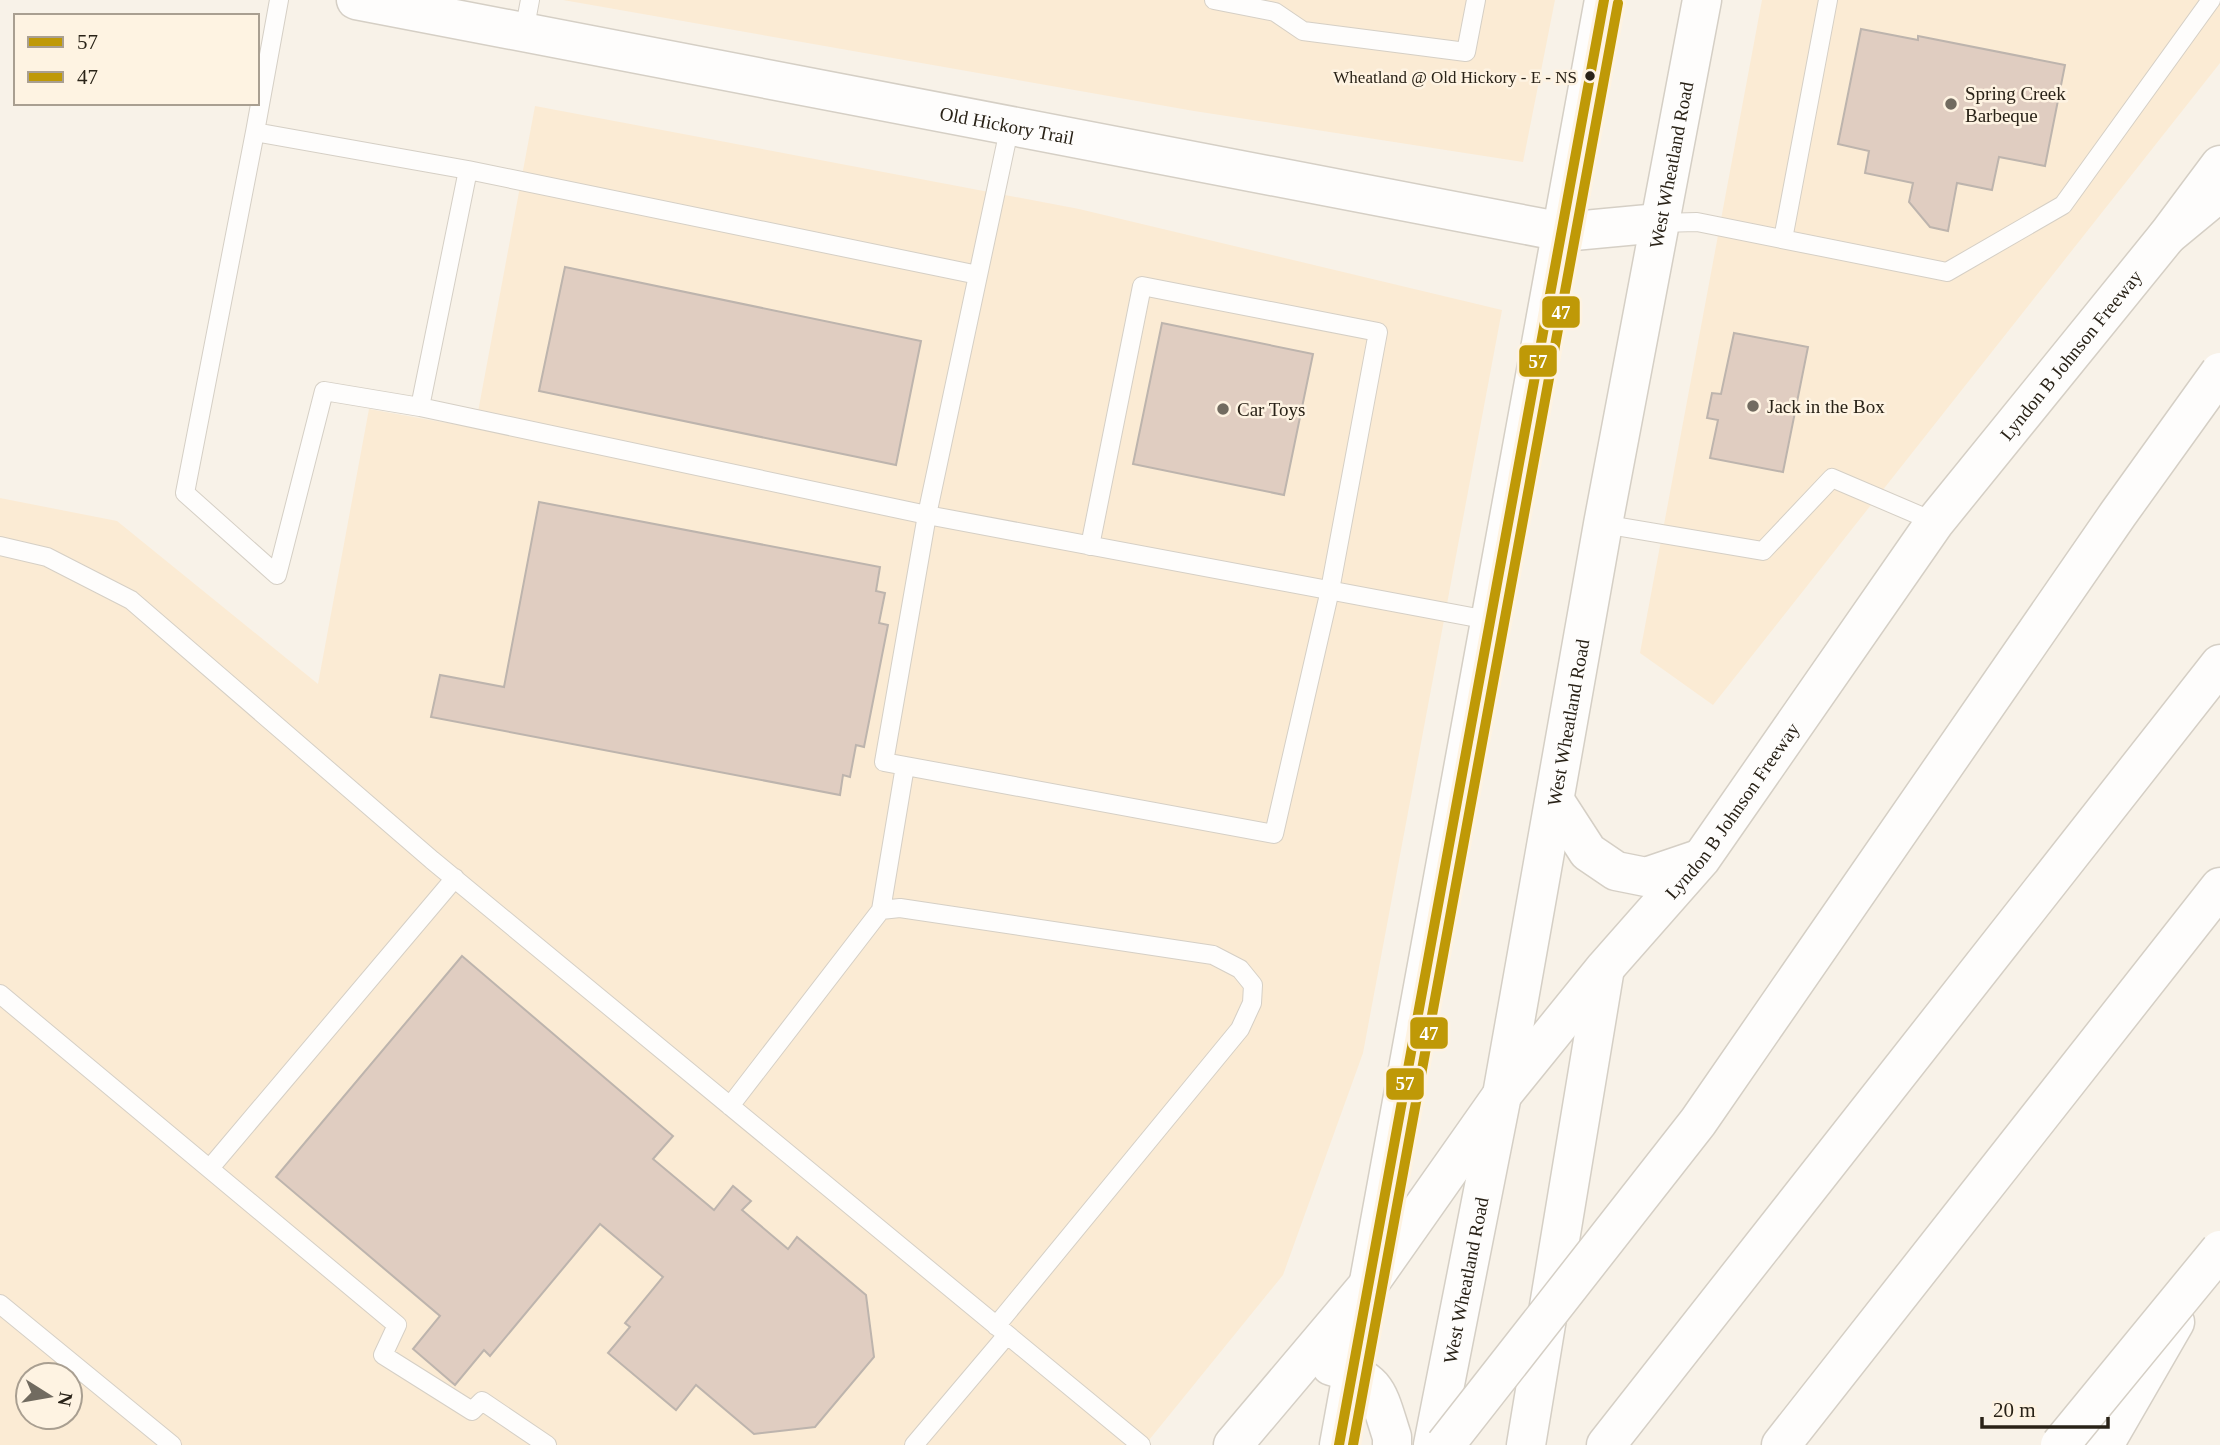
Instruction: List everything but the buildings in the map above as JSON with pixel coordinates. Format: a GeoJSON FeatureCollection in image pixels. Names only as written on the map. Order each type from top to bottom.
{"type":"FeatureCollection","features":[{"type":"Feature","properties":{"kind":"main road","name":"Old Hickory Trail"},"geometry":{"type":"LineString","coordinates":[[356,0],[527,16],[1010,125],[1563,232],[1659,223]]}},
{"type":"Feature","properties":{"kind":"main road"},"geometry":{"type":"LineString","coordinates":[[1339,1445],[1488,620],[1563,232],[1604,0]]}},
{"type":"Feature","properties":{"kind":"main road","name":"West Wheatland Road"},"geometry":{"type":"LineString","coordinates":[[1433,1445],[1502,1095],[1603,524],[1702,0]]}},
{"type":"Feature","properties":{"kind":"main road","name":"Lyndon B Johnson Freeway"},"geometry":{"type":"LineString","coordinates":[[1233,1445],[1369,1284],[1502,1095],[1605,968],[1702,859],[1935,522],[2167,236],[2220,165]]}},
{"type":"Feature","properties":{"kind":"main road"},"geometry":{"type":"LineString","coordinates":[[2167,236],[2220,192]]}},
{"type":"Feature","properties":{"kind":"main road"},"geometry":{"type":"LineString","coordinates":[[1445,1445],[1698,1122],[2118,514],[2220,372]]}},
{"type":"Feature","properties":{"kind":"main road"},"geometry":{"type":"LineString","coordinates":[[1606,1445],[2220,664]]}},
{"type":"Feature","properties":{"kind":"main road"},"geometry":{"type":"LineString","coordinates":[[1555,801],[1588,852],[1616,872],[1646,877],[1702,859]]}},
{"type":"Feature","properties":{"kind":"main road"},"geometry":{"type":"LineString","coordinates":[[1781,1445],[2220,887]]}},
{"type":"Feature","properties":{"kind":"main road"},"geometry":{"type":"LineString","coordinates":[[1526,1445],[1605,968]]}},
{"type":"Feature","properties":{"kind":"main road"},"geometry":{"type":"LineString","coordinates":[[2060,1445],[2220,1248]]}},
{"type":"Feature","properties":{"kind":"main road"},"geometry":{"type":"LineString","coordinates":[[2104,1445],[2220,1248]]}},
{"type":"Feature","properties":{"kind":"main road"},"geometry":{"type":"LineString","coordinates":[[1306,1359],[1352,1372],[1377,1390],[1392,1437],[1392,1445]]}},
{"type":"Feature","properties":{"kind":"lane"},"geometry":{"type":"LineString","coordinates":[[279,0],[185,493],[276,575],[324,391],[419,407],[927,515],[1488,620]]}},
{"type":"Feature","properties":{"kind":"lane"},"geometry":{"type":"LineString","coordinates":[[1214,0],[1276,6],[1303,31],[1466,52],[1476,0]]}},
{"type":"Feature","properties":{"kind":"lane"},"geometry":{"type":"LineString","coordinates":[[1783,239],[1828,0]]}},
{"type":"Feature","properties":{"kind":"lane"},"geometry":{"type":"LineString","coordinates":[[1659,223],[1697,222],[1947,272],[2063,205],[2209,0]]}},
{"type":"Feature","properties":{"kind":"lane"},"geometry":{"type":"LineString","coordinates":[[1010,125],[927,515],[884,762],[1274,834],[1330,590],[1378,331],[1142,286],[1090,546]]}},
{"type":"Feature","properties":{"kind":"lane"},"geometry":{"type":"LineString","coordinates":[[255,132],[468,170],[978,275]]}},
{"type":"Feature","properties":{"kind":"lane"},"geometry":{"type":"LineString","coordinates":[[419,407],[468,170]]}},
{"type":"Feature","properties":{"kind":"lane"},"geometry":{"type":"LineString","coordinates":[[1603,524],[1763,551],[1832,478],[1935,522]]}},
{"type":"Feature","properties":{"kind":"lane"},"geometry":{"type":"LineString","coordinates":[[0,546],[47,557],[131,600],[455,878],[1141,1445]]}},
{"type":"Feature","properties":{"kind":"lane"},"geometry":{"type":"LineString","coordinates":[[730,1106],[881,910],[905,766]]}},
{"type":"Feature","properties":{"kind":"lane"},"geometry":{"type":"LineString","coordinates":[[210,1168],[455,878]]}},
{"type":"Feature","properties":{"kind":"lane"},"geometry":{"type":"LineString","coordinates":[[881,910],[900,908],[1213,955],[1240,969],[1253,985],[1252,1003],[1240,1029],[914,1445]]}},
{"type":"Feature","properties":{"kind":"lane"},"geometry":{"type":"LineString","coordinates":[[0,994],[397,1325],[383,1355],[472,1411],[482,1401],[547,1445]]}},
{"type":"Feature","properties":{"kind":"lane"},"geometry":{"type":"LineString","coordinates":[[0,1304],[172,1445]]}},
{"type":"Feature","properties":{"kind":"shaded area"},"geometry":{"type":"Polygon","coordinates":[[[563,0],[1555,0],[1523,162],[1194,111],[563,0]]]}},
{"type":"Feature","properties":{"kind":"shaded area"},"geometry":{"type":"Polygon","coordinates":[[[1762,0],[2220,0],[2220,63],[1713,705],[1640,653],[1762,0]]]}},
{"type":"Feature","properties":{"kind":"shaded area"},"geometry":{"type":"Polygon","coordinates":[[[535,106],[1079,209],[1502,310],[1363,1053],[1283,1275],[1145,1445],[0,1445],[0,498],[117,521],[318,684],[369,409],[475,428],[535,106]]]}},
{"type":"Feature","properties":{"kind":"transit line","name":"57"},"geometry":{"type":"LineString","coordinates":[[1339,1445],[1604,0]]}},
{"type":"Feature","properties":{"kind":"transit line","name":"47"},"geometry":{"type":"LineString","coordinates":[[1353,1445],[1618,3]]}},
{"type":"Feature","properties":{"kind":"place","name":"Wheatland @ Old Hickory - E - NS"},"geometry":{"type":"Point","coordinates":[1590,76]}},
{"type":"Feature","properties":{"kind":"place","name":"Spring Creek Barbeque"},"geometry":{"type":"Point","coordinates":[1951,104]}},
{"type":"Feature","properties":{"kind":"place","name":"Jack in the Box"},"geometry":{"type":"Point","coordinates":[1753,406]}},
{"type":"Feature","properties":{"kind":"place","name":"Car Toys"},"geometry":{"type":"Point","coordinates":[1223,409]}}]}
